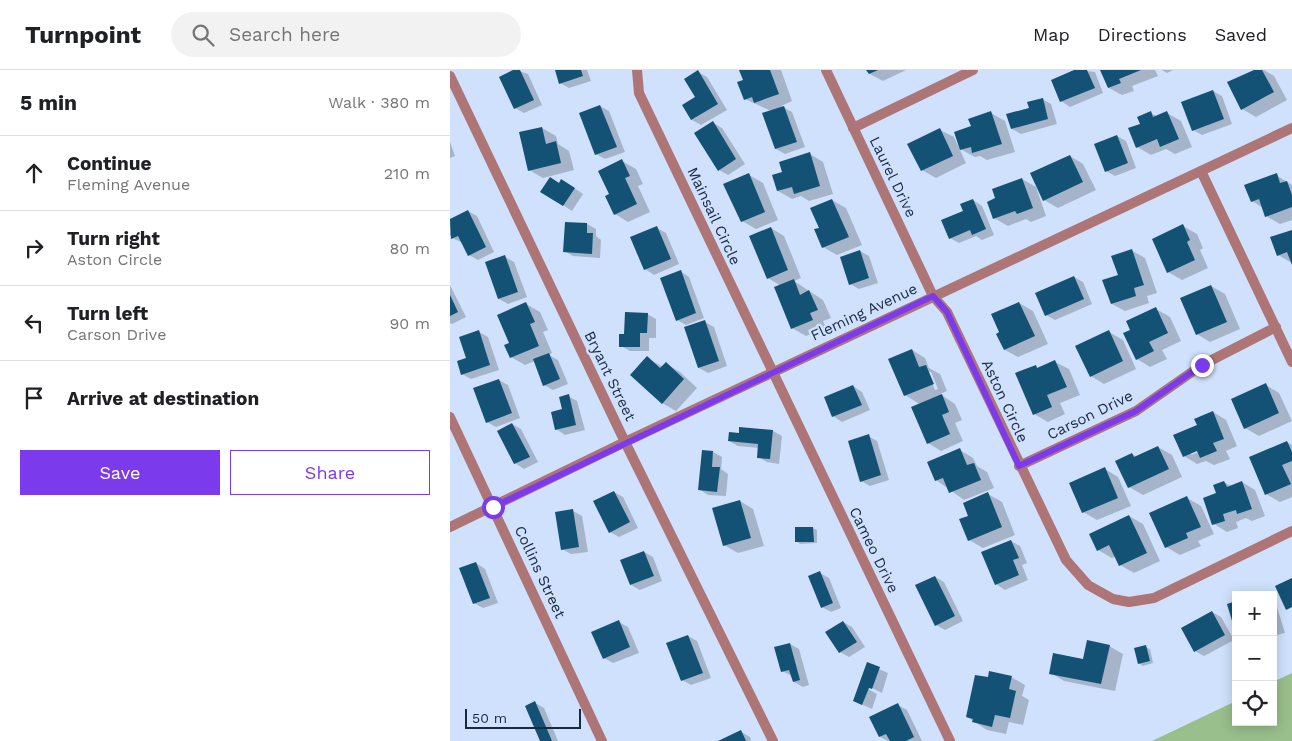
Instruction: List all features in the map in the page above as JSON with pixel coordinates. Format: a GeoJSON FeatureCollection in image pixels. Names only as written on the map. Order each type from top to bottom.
{"type":"FeatureCollection","features":[{"type":"Feature","properties":{"kind":"street","name":"Mainsail Circle"},"geometry":{"type":"LineString","coordinates":[[637,70],[639,93],[771,373]]}},
{"type":"Feature","properties":{"kind":"street","name":"Laurel Drive"},"geometry":{"type":"LineString","coordinates":[[826,70],[933,296]]}},
{"type":"Feature","properties":{"kind":"street"},"geometry":{"type":"LineString","coordinates":[[853,128],[973,70]]}},
{"type":"Feature","properties":{"kind":"street","name":"Bryant Street"},"geometry":{"type":"LineString","coordinates":[[450,76],[625,442],[773,741]]}},
{"type":"Feature","properties":{"kind":"street","name":"Fleming Avenue"},"geometry":{"type":"LineString","coordinates":[[450,527],[933,296],[1292,128]]}},
{"type":"Feature","properties":{"kind":"street"},"geometry":{"type":"LineString","coordinates":[[1201,171],[1292,362]]}},
{"type":"Feature","properties":{"kind":"street","name":"Aston Circle"},"geometry":{"type":"LineString","coordinates":[[933,296],[947,312],[1019,466],[1066,560],[1088,585],[1113,599],[1129,602],[1154,598],[1292,531]]}},
{"type":"Feature","properties":{"kind":"street","name":"Carson Drive"},"geometry":{"type":"LineString","coordinates":[[1019,466],[1136,411],[1202,365],[1276,327]]}},
{"type":"Feature","properties":{"kind":"street","name":"Cameo Drive"},"geometry":{"type":"LineString","coordinates":[[771,373],[950,741]]}},
{"type":"Feature","properties":{"kind":"street","name":"Collins Street"},"geometry":{"type":"LineString","coordinates":[[450,417],[602,741]]}},
{"type":"Feature","properties":{"kind":"green space"},"geometry":{"type":"Polygon","coordinates":[[[1292,673],[1292,741],[1152,741],[1232,703],[1232,726],[1277,726],[1277,680],[1292,673]]]}},
{"type":"Feature","properties":{"kind":"building"},"geometry":{"type":"Polygon","coordinates":[[[513,70],[520,70],[534,100],[514,109],[499,77],[513,70]]]}},
{"type":"Feature","properties":{"kind":"building"},"geometry":{"type":"Polygon","coordinates":[[[555,70],[581,70],[583,76],[559,84],[555,70]]]}},
{"type":"Feature","properties":{"kind":"building"},"geometry":{"type":"Polygon","coordinates":[[[698,70],[718,104],[691,120],[682,105],[695,97],[684,79],[698,70]]]}},
{"type":"Feature","properties":{"kind":"building"},"geometry":{"type":"Polygon","coordinates":[[[739,70],[770,70],[779,94],[754,103],[752,97],[744,100],[737,82],[743,80],[739,70]]]}},
{"type":"Feature","properties":{"kind":"building"},"geometry":{"type":"Polygon","coordinates":[[[866,70],[878,70],[869,74],[866,70]]]}},
{"type":"Feature","properties":{"kind":"building"},"geometry":{"type":"Polygon","coordinates":[[[1074,70],[1087,70],[1095,88],[1060,102],[1051,80],[1074,70]]]}},
{"type":"Feature","properties":{"kind":"building"},"geometry":{"type":"Polygon","coordinates":[[[1100,70],[1141,70],[1119,79],[1121,83],[1108,88],[1100,70]]]}},
{"type":"Feature","properties":{"kind":"building"},"geometry":{"type":"Polygon","coordinates":[[[1254,70],[1262,70],[1274,92],[1241,110],[1227,82],[1254,70]]]}},
{"type":"Feature","properties":{"kind":"building"},"geometry":{"type":"Polygon","coordinates":[[[1213,90],[1224,119],[1192,131],[1181,102],[1213,90]]]}},
{"type":"Feature","properties":{"kind":"building"},"geometry":{"type":"Polygon","coordinates":[[[1043,98],[1048,119],[1011,129],[1006,114],[1029,108],[1027,102],[1043,98]]]}},
{"type":"Feature","properties":{"kind":"building"},"geometry":{"type":"Polygon","coordinates":[[[600,105],[617,147],[595,155],[579,113],[600,105]]]}},
{"type":"Feature","properties":{"kind":"building"},"geometry":{"type":"Polygon","coordinates":[[[784,106],[797,142],[775,149],[762,113],[784,106]]]}},
{"type":"Feature","properties":{"kind":"building"},"geometry":{"type":"Polygon","coordinates":[[[991,111],[1002,144],[972,153],[971,147],[960,150],[954,132],[971,126],[968,119],[991,111]]]}},
{"type":"Feature","properties":{"kind":"building"},"geometry":{"type":"Polygon","coordinates":[[[1151,111],[1153,117],[1167,111],[1179,139],[1160,147],[1157,139],[1136,148],[1128,128],[1140,124],[1137,117],[1151,111]]]}},
{"type":"Feature","properties":{"kind":"building"},"geometry":{"type":"Polygon","coordinates":[[[713,121],[736,159],[718,171],[694,133],[713,121]]]}},
{"type":"Feature","properties":{"kind":"building"},"geometry":{"type":"Polygon","coordinates":[[[542,127],[546,144],[556,141],[561,163],[528,171],[519,132],[542,127]]]}},
{"type":"Feature","properties":{"kind":"building"},"geometry":{"type":"Polygon","coordinates":[[[940,128],[953,156],[921,171],[907,144],[940,128]]]}},
{"type":"Feature","properties":{"kind":"building"},"geometry":{"type":"Polygon","coordinates":[[[1117,135],[1128,163],[1105,172],[1094,144],[1117,135]]]}},
{"type":"Feature","properties":{"kind":"building"},"geometry":{"type":"Polygon","coordinates":[[[810,152],[820,186],[794,194],[792,187],[777,191],[772,175],[782,172],[779,162],[810,152]]]}},
{"type":"Feature","properties":{"kind":"building"},"geometry":{"type":"Polygon","coordinates":[[[1070,155],[1083,182],[1043,201],[1030,173],[1070,155]]]}},
{"type":"Feature","properties":{"kind":"building"},"geometry":{"type":"Polygon","coordinates":[[[622,159],[630,176],[625,178],[637,204],[614,215],[605,196],[609,194],[598,171],[622,159]]]}},
{"type":"Feature","properties":{"kind":"building"},"geometry":{"type":"Polygon","coordinates":[[[749,173],[765,212],[741,222],[723,184],[749,173]]]}},
{"type":"Feature","properties":{"kind":"building"},"geometry":{"type":"Polygon","coordinates":[[[1277,173],[1280,183],[1287,181],[1292,195],[1292,207],[1265,217],[1259,199],[1251,202],[1244,185],[1277,173]]]}},
{"type":"Feature","properties":{"kind":"building"},"geometry":{"type":"Polygon","coordinates":[[[550,177],[559,183],[561,179],[575,188],[563,206],[540,192],[550,177]]]}},
{"type":"Feature","properties":{"kind":"building"},"geometry":{"type":"Polygon","coordinates":[[[1022,178],[1033,208],[1017,214],[1015,211],[993,219],[987,202],[995,198],[992,189],[1022,178]]]}},
{"type":"Feature","properties":{"kind":"building"},"geometry":{"type":"Polygon","coordinates":[[[832,199],[849,237],[822,248],[814,229],[819,228],[810,208],[832,199]]]}},
{"type":"Feature","properties":{"kind":"building"},"geometry":{"type":"Polygon","coordinates":[[[973,199],[986,229],[972,235],[970,230],[949,239],[941,220],[963,211],[960,204],[973,199]]]}},
{"type":"Feature","properties":{"kind":"building"},"geometry":{"type":"Polygon","coordinates":[[[468,210],[486,247],[468,256],[458,236],[451,239],[450,219],[468,210]]]}},
{"type":"Feature","properties":{"kind":"building"},"geometry":{"type":"Polygon","coordinates":[[[565,222],[587,223],[587,233],[593,233],[592,254],[563,252],[565,222]]]}},
{"type":"Feature","properties":{"kind":"building"},"geometry":{"type":"Polygon","coordinates":[[[1183,224],[1190,240],[1187,242],[1195,260],[1167,273],[1152,239],[1183,224]]]}},
{"type":"Feature","properties":{"kind":"building"},"geometry":{"type":"Polygon","coordinates":[[[657,226],[671,259],[644,270],[630,237],[657,226]]]}},
{"type":"Feature","properties":{"kind":"building"},"geometry":{"type":"Polygon","coordinates":[[[771,227],[788,270],[767,279],[749,236],[771,227]]]}},
{"type":"Feature","properties":{"kind":"building"},"geometry":{"type":"Polygon","coordinates":[[[1292,230],[1292,265],[1287,252],[1277,256],[1270,237],[1292,230]]]}},
{"type":"Feature","properties":{"kind":"building"},"geometry":{"type":"Polygon","coordinates":[[[1132,249],[1144,285],[1134,288],[1136,296],[1111,304],[1102,280],[1118,275],[1111,256],[1132,249]]]}},
{"type":"Feature","properties":{"kind":"building"},"geometry":{"type":"Polygon","coordinates":[[[860,250],[869,278],[849,285],[840,257],[860,250]]]}},
{"type":"Feature","properties":{"kind":"building"},"geometry":{"type":"Polygon","coordinates":[[[505,255],[518,292],[498,299],[485,262],[505,255]]]}},
{"type":"Feature","properties":{"kind":"building"},"geometry":{"type":"Polygon","coordinates":[[[681,270],[696,313],[676,321],[660,278],[681,270]]]}},
{"type":"Feature","properties":{"kind":"building"},"geometry":{"type":"Polygon","coordinates":[[[1074,276],[1084,299],[1045,316],[1035,293],[1074,276]]]}},
{"type":"Feature","properties":{"kind":"building"},"geometry":{"type":"Polygon","coordinates":[[[794,279],[800,295],[809,290],[818,310],[810,313],[813,320],[791,329],[774,287],[794,279]]]}},
{"type":"Feature","properties":{"kind":"building"},"geometry":{"type":"Polygon","coordinates":[[[1211,285],[1227,322],[1196,335],[1180,298],[1211,285]]]}},
{"type":"Feature","properties":{"kind":"building"},"geometry":{"type":"Polygon","coordinates":[[[450,295],[458,312],[450,316],[450,295]]]}},
{"type":"Feature","properties":{"kind":"building"},"geometry":{"type":"Polygon","coordinates":[[[526,302],[535,322],[530,324],[539,346],[510,358],[504,345],[509,343],[497,315],[526,302]]]}},
{"type":"Feature","properties":{"kind":"building"},"geometry":{"type":"Polygon","coordinates":[[[1019,302],[1035,336],[1004,350],[996,334],[999,332],[991,314],[1019,302]]]}},
{"type":"Feature","properties":{"kind":"building"},"geometry":{"type":"Polygon","coordinates":[[[1156,307],[1168,333],[1149,342],[1154,351],[1136,360],[1123,333],[1130,330],[1126,321],[1156,307]]]}},
{"type":"Feature","properties":{"kind":"building"},"geometry":{"type":"Polygon","coordinates":[[[625,312],[648,313],[647,333],[640,333],[640,347],[619,347],[619,334],[624,334],[625,312]]]}},
{"type":"Feature","properties":{"kind":"building"},"geometry":{"type":"Polygon","coordinates":[[[705,320],[719,361],[698,368],[684,327],[705,320]]]}},
{"type":"Feature","properties":{"kind":"building"},"geometry":{"type":"Polygon","coordinates":[[[479,330],[490,365],[461,375],[457,361],[466,358],[459,337],[479,330]]]}},
{"type":"Feature","properties":{"kind":"building"},"geometry":{"type":"Polygon","coordinates":[[[1109,330],[1123,361],[1090,377],[1075,346],[1109,330]]]}},
{"type":"Feature","properties":{"kind":"building"},"geometry":{"type":"Polygon","coordinates":[[[912,349],[919,367],[926,365],[934,384],[904,396],[888,359],[912,349]]]}},
{"type":"Feature","properties":{"kind":"building"},"geometry":{"type":"Polygon","coordinates":[[[549,353],[560,379],[543,386],[533,359],[549,353]]]}},
{"type":"Feature","properties":{"kind":"building"},"geometry":{"type":"Polygon","coordinates":[[[647,356],[660,368],[666,362],[684,379],[662,404],[630,375],[647,356]]]}},
{"type":"Feature","properties":{"kind":"building"},"geometry":{"type":"Polygon","coordinates":[[[1055,360],[1067,387],[1047,395],[1052,407],[1033,415],[1015,373],[1036,365],[1037,368],[1055,360]]]}},
{"type":"Feature","properties":{"kind":"building"},"geometry":{"type":"Polygon","coordinates":[[[499,379],[512,413],[486,423],[473,388],[499,379]]]}},
{"type":"Feature","properties":{"kind":"building"},"geometry":{"type":"Polygon","coordinates":[[[1266,383],[1279,413],[1244,429],[1231,399],[1266,383]]]}},
{"type":"Feature","properties":{"kind":"building"},"geometry":{"type":"Polygon","coordinates":[[[853,385],[862,405],[832,417],[824,397],[853,385]]]}},
{"type":"Feature","properties":{"kind":"building"},"geometry":{"type":"Polygon","coordinates":[[[569,394],[576,425],[555,430],[551,412],[562,409],[559,397],[569,394]]]}},
{"type":"Feature","properties":{"kind":"building"},"geometry":{"type":"Polygon","coordinates":[[[942,394],[949,412],[942,415],[950,434],[927,444],[911,407],[942,394]]]}},
{"type":"Feature","properties":{"kind":"building"},"geometry":{"type":"Polygon","coordinates":[[[1213,411],[1224,439],[1213,443],[1217,451],[1200,458],[1197,451],[1183,457],[1173,435],[1197,425],[1194,419],[1213,411]]]}},
{"type":"Feature","properties":{"kind":"building"},"geometry":{"type":"Polygon","coordinates":[[[512,423],[530,457],[514,464],[497,431],[512,423]]]}},
{"type":"Feature","properties":{"kind":"building"},"geometry":{"type":"Polygon","coordinates":[[[739,427],[773,430],[770,459],[757,458],[758,444],[728,441],[729,432],[739,433],[739,427]]]}},
{"type":"Feature","properties":{"kind":"building"},"geometry":{"type":"Polygon","coordinates":[[[869,434],[881,475],[860,482],[848,441],[869,434]]]}},
{"type":"Feature","properties":{"kind":"building"},"geometry":{"type":"Polygon","coordinates":[[[1287,441],[1292,452],[1292,461],[1282,465],[1291,484],[1265,495],[1249,457],[1287,441]]]}},
{"type":"Feature","properties":{"kind":"building"},"geometry":{"type":"Polygon","coordinates":[[[1158,446],[1169,469],[1128,488],[1115,461],[1132,453],[1134,457],[1158,446]]]}},
{"type":"Feature","properties":{"kind":"building"},"geometry":{"type":"Polygon","coordinates":[[[960,448],[967,465],[974,463],[981,480],[949,493],[943,478],[935,481],[927,462],[960,448]]]}},
{"type":"Feature","properties":{"kind":"building"},"geometry":{"type":"Polygon","coordinates":[[[702,450],[713,451],[712,467],[720,467],[717,492],[698,490],[702,450]]]}},
{"type":"Feature","properties":{"kind":"building"},"geometry":{"type":"Polygon","coordinates":[[[1105,467],[1118,498],[1082,513],[1069,483],[1105,467]]]}},
{"type":"Feature","properties":{"kind":"building"},"geometry":{"type":"Polygon","coordinates":[[[1224,481],[1227,487],[1242,481],[1252,509],[1237,514],[1236,510],[1223,514],[1225,521],[1212,525],[1203,498],[1216,493],[1213,485],[1224,481]]]}},
{"type":"Feature","properties":{"kind":"building"},"geometry":{"type":"Polygon","coordinates":[[[614,491],[630,522],[609,533],[593,501],[614,491]]]}},
{"type":"Feature","properties":{"kind":"building"},"geometry":{"type":"Polygon","coordinates":[[[988,492],[1002,527],[968,541],[959,519],[968,516],[963,503],[988,492]]]}},
{"type":"Feature","properties":{"kind":"building"},"geometry":{"type":"Polygon","coordinates":[[[1187,496],[1201,527],[1186,533],[1188,538],[1165,548],[1149,513],[1187,496]]]}},
{"type":"Feature","properties":{"kind":"building"},"geometry":{"type":"Polygon","coordinates":[[[740,500],[751,538],[723,546],[712,508],[740,500]]]}},
{"type":"Feature","properties":{"kind":"building"},"geometry":{"type":"Polygon","coordinates":[[[573,509],[579,547],[561,550],[555,512],[573,509]]]}},
{"type":"Feature","properties":{"kind":"building"},"geometry":{"type":"Polygon","coordinates":[[[1129,515],[1147,553],[1119,566],[1109,545],[1097,551],[1089,534],[1129,515]]]}},
{"type":"Feature","properties":{"kind":"building"},"geometry":{"type":"Polygon","coordinates":[[[795,527],[813,527],[814,542],[795,542],[795,527]]]}},
{"type":"Feature","properties":{"kind":"building"},"geometry":{"type":"Polygon","coordinates":[[[1011,540],[1019,558],[1013,560],[1019,575],[995,585],[981,552],[1011,540]]]}},
{"type":"Feature","properties":{"kind":"building"},"geometry":{"type":"Polygon","coordinates":[[[644,551],[654,576],[630,585],[620,560],[644,551]]]}},
{"type":"Feature","properties":{"kind":"building"},"geometry":{"type":"Polygon","coordinates":[[[476,562],[490,598],[473,604],[459,568],[476,562]]]}},
{"type":"Feature","properties":{"kind":"building"},"geometry":{"type":"Polygon","coordinates":[[[820,571],[833,603],[821,608],[808,576],[820,571]]]}},
{"type":"Feature","properties":{"kind":"building"},"geometry":{"type":"Polygon","coordinates":[[[935,576],[955,616],[935,626],[915,585],[935,576]]]}},
{"type":"Feature","properties":{"kind":"building"},"geometry":{"type":"Polygon","coordinates":[[[1292,578],[1292,607],[1286,610],[1275,586],[1292,578]]]}},
{"type":"Feature","properties":{"kind":"building"},"geometry":{"type":"Polygon","coordinates":[[[1232,602],[1232,621],[1227,604],[1232,602]]]}},
{"type":"Feature","properties":{"kind":"building"},"geometry":{"type":"Polygon","coordinates":[[[1212,611],[1225,635],[1194,652],[1181,628],[1212,611]]]}},
{"type":"Feature","properties":{"kind":"building"},"geometry":{"type":"Polygon","coordinates":[[[619,620],[630,647],[603,659],[591,632],[619,620]]]}},
{"type":"Feature","properties":{"kind":"building"},"geometry":{"type":"Polygon","coordinates":[[[843,621],[857,642],[839,653],[825,632],[843,621]]]}},
{"type":"Feature","properties":{"kind":"building"},"geometry":{"type":"Polygon","coordinates":[[[688,635],[703,673],[681,681],[666,643],[688,635]]]}},
{"type":"Feature","properties":{"kind":"building"},"geometry":{"type":"Polygon","coordinates":[[[1087,640],[1110,645],[1101,684],[1049,674],[1053,653],[1083,659],[1087,640]]]}},
{"type":"Feature","properties":{"kind":"building"},"geometry":{"type":"Polygon","coordinates":[[[790,643],[800,680],[793,682],[789,670],[781,672],[774,647],[790,643]]]}},
{"type":"Feature","properties":{"kind":"building"},"geometry":{"type":"Polygon","coordinates":[[[1146,645],[1150,661],[1138,664],[1134,648],[1146,645]]]}},
{"type":"Feature","properties":{"kind":"building"},"geometry":{"type":"Polygon","coordinates":[[[867,662],[880,667],[872,689],[869,688],[862,705],[853,701],[867,662]]]}},
{"type":"Feature","properties":{"kind":"building"},"geometry":{"type":"Polygon","coordinates":[[[989,671],[1012,676],[1009,689],[1016,691],[1010,718],[995,715],[992,727],[972,722],[973,719],[966,717],[975,675],[988,677],[989,671]]]}},
{"type":"Feature","properties":{"kind":"building"},"geometry":{"type":"Polygon","coordinates":[[[535,701],[552,741],[540,741],[525,706],[535,701]]]}},
{"type":"Feature","properties":{"kind":"building"},"geometry":{"type":"Polygon","coordinates":[[[898,703],[914,737],[906,741],[890,741],[886,734],[879,737],[869,717],[898,703]]]}},
{"type":"Feature","properties":{"kind":"building"},"geometry":{"type":"Polygon","coordinates":[[[741,730],[746,741],[718,741],[741,730]]]}},
{"type":"Feature","properties":{"kind":"route"},"geometry":{"type":"LineString","coordinates":[[493,507],[625,442],[933,296],[947,312],[1019,466],[1136,411],[1202,365]]}}]}
